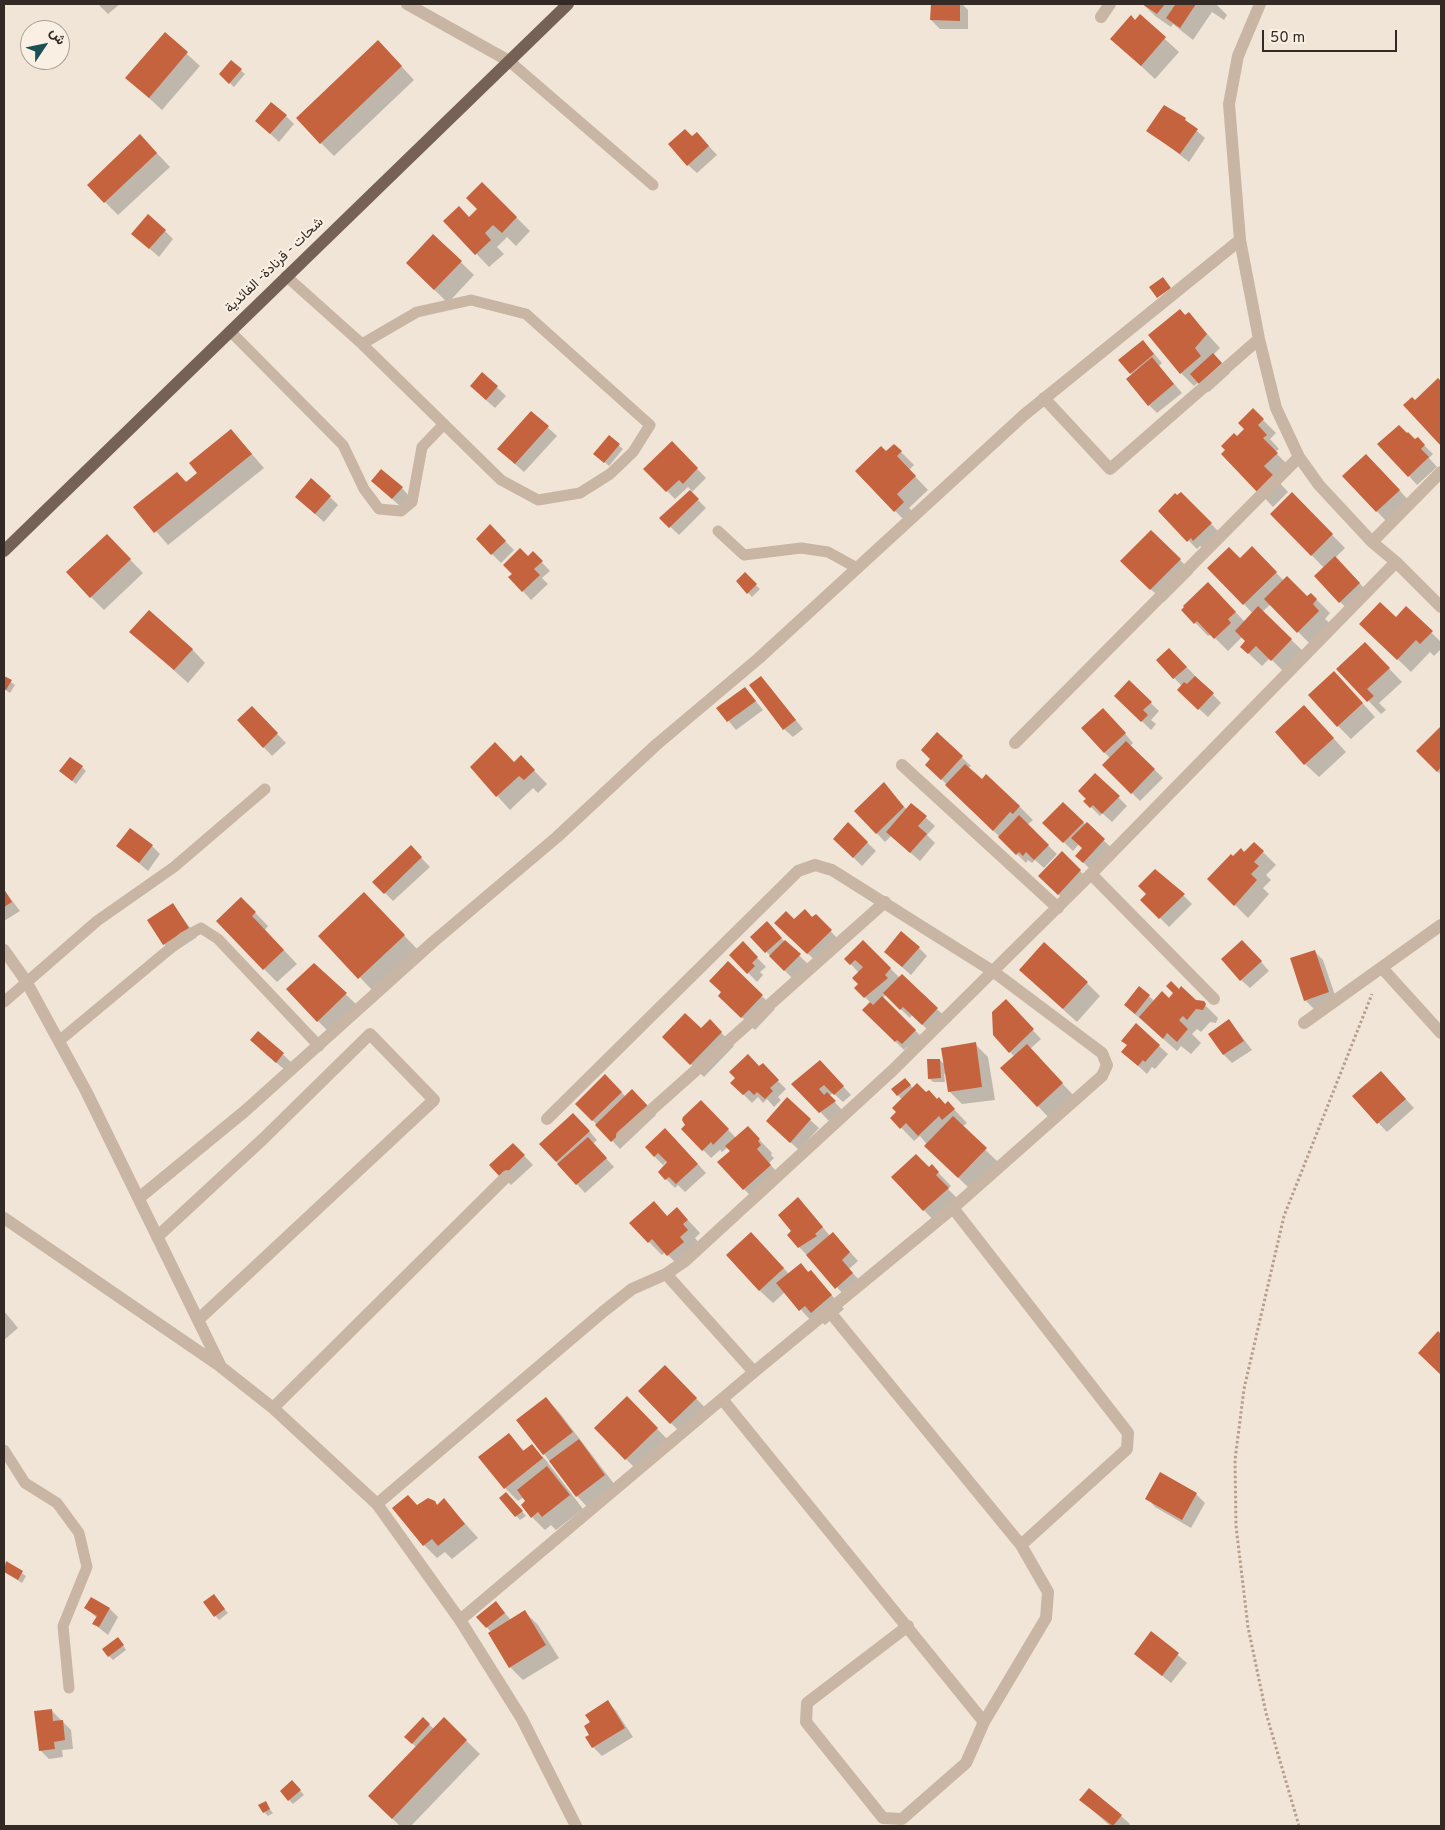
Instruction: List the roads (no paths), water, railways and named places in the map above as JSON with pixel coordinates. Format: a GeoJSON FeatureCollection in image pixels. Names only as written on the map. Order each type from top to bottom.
{"type":"FeatureCollection","features":[{"type":"Feature","properties":{"kind":"main road","name":"شحات - قرنادة- الفائدية"},"geometry":{"type":"LineString","coordinates":[[4,551],[568,4]]}},
{"type":"Feature","properties":{"kind":"street"},"geometry":{"type":"LineString","coordinates":[[406,4],[508,61]]}},
{"type":"Feature","properties":{"kind":"street"},"geometry":{"type":"LineString","coordinates":[[1101,18],[1110,4]]}},
{"type":"Feature","properties":{"kind":"street"},"geometry":{"type":"LineString","coordinates":[[1260,4],[1238,56],[1230,104],[1240,240],[1259,339],[1276,408],[1299,457],[1319,485],[1372,542],[1396,562],[1441,607]]}},
{"type":"Feature","properties":{"kind":"street"},"geometry":{"type":"LineString","coordinates":[[139,1198],[245,1111],[433,942],[557,837],[656,745],[758,659],[1044,398],[1240,240]]}},
{"type":"Feature","properties":{"kind":"street"},"geometry":{"type":"LineString","coordinates":[[1044,398],[1110,469],[1259,339]]}},
{"type":"Feature","properties":{"kind":"street"},"geometry":{"type":"LineString","coordinates":[[1016,743],[1299,457]]}},
{"type":"Feature","properties":{"kind":"street"},"geometry":{"type":"LineString","coordinates":[[1372,542],[1441,472]]}},
{"type":"Feature","properties":{"kind":"street"},"geometry":{"type":"LineString","coordinates":[[378,1504],[604,1311],[632,1289],[666,1274],[684,1261],[886,1077],[1092,874],[1396,562]]}},
{"type":"Feature","properties":{"kind":"street"},"geometry":{"type":"LineString","coordinates":[[902,765],[1058,908]]}},
{"type":"Feature","properties":{"kind":"street"},"geometry":{"type":"LineString","coordinates":[[460,1620],[754,1372],[953,1208],[1102,1076],[1107,1065],[1102,1053],[994,972],[832,870],[815,866],[798,872],[547,1119]]}},
{"type":"Feature","properties":{"kind":"street"},"geometry":{"type":"LineString","coordinates":[[1092,874],[1214,1000]]}},
{"type":"Feature","properties":{"kind":"street"},"geometry":{"type":"LineString","coordinates":[[622,1136],[885,902]]}},
{"type":"Feature","properties":{"kind":"street"},"geometry":{"type":"LineString","coordinates":[[1304,1023],[1441,924]]}},
{"type":"Feature","properties":{"kind":"street"},"geometry":{"type":"LineString","coordinates":[[4,950],[26,981],[59,1041],[139,1198],[221,1367]]}},
{"type":"Feature","properties":{"kind":"street"},"geometry":{"type":"LineString","coordinates":[[1382,968],[1441,1033]]}},
{"type":"Feature","properties":{"kind":"street"},"geometry":{"type":"LineString","coordinates":[[157,1237],[263,1139],[370,1034],[434,1100],[198,1320]]}},
{"type":"Feature","properties":{"kind":"street"},"geometry":{"type":"LineString","coordinates":[[273,1408],[507,1176]]}},
{"type":"Feature","properties":{"kind":"street"},"geometry":{"type":"LineString","coordinates":[[953,1208],[1128,1434],[1127,1449],[1021,1545]]}},
{"type":"Feature","properties":{"kind":"street"},"geometry":{"type":"LineString","coordinates":[[4,1218],[221,1367],[273,1408],[378,1504],[460,1620],[522,1719],[576,1826]]}},
{"type":"Feature","properties":{"kind":"street"},"geometry":{"type":"LineString","coordinates":[[666,1274],[754,1372]]}},
{"type":"Feature","properties":{"kind":"street"},"geometry":{"type":"LineString","coordinates":[[829,1311],[1021,1545],[1048,1592],[1046,1618],[984,1722],[966,1763],[902,1819],[883,1818],[806,1722],[807,1703],[908,1626]]}},
{"type":"Feature","properties":{"kind":"street"},"geometry":{"type":"LineString","coordinates":[[722,1399],[984,1722]]}},
{"type":"Feature","properties":{"kind":"lane"},"geometry":{"type":"LineString","coordinates":[[508,61],[653,186]]}},
{"type":"Feature","properties":{"kind":"lane"},"geometry":{"type":"LineString","coordinates":[[286,276],[362,344],[501,480],[538,500],[580,493],[610,474],[633,452],[650,425],[526,314],[471,300],[417,312],[362,344]]}},
{"type":"Feature","properties":{"kind":"lane"},"geometry":{"type":"LineString","coordinates":[[230,331],[343,445],[364,488],[378,509],[401,511],[412,502],[418,480],[422,447],[444,424]]}},
{"type":"Feature","properties":{"kind":"lane"},"geometry":{"type":"LineString","coordinates":[[718,531],[744,555],[801,548],[828,552],[857,568]]}},
{"type":"Feature","properties":{"kind":"lane"},"geometry":{"type":"LineString","coordinates":[[4,1002],[97,921],[174,867],[265,789]]}},
{"type":"Feature","properties":{"kind":"lane"},"geometry":{"type":"LineString","coordinates":[[59,1041],[184,937],[201,928],[218,939],[319,1046]]}},
{"type":"Feature","properties":{"kind":"lane"},"geometry":{"type":"LineString","coordinates":[[4,1450],[24,1483],[57,1504],[79,1532],[87,1567],[63,1626],[69,1688]]}}]}
